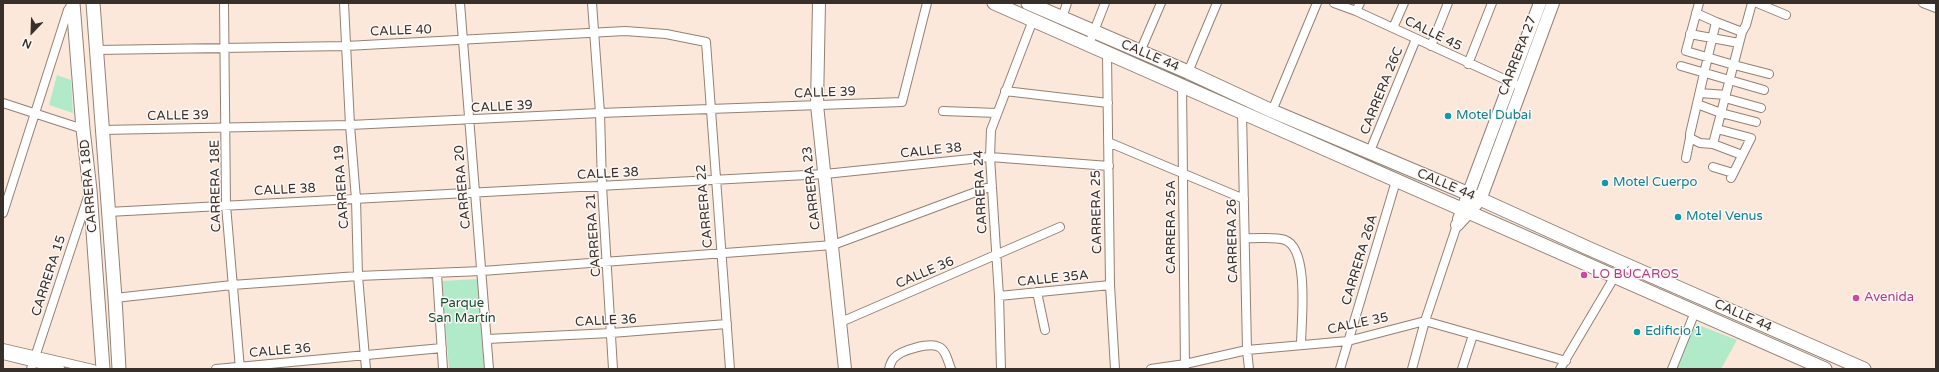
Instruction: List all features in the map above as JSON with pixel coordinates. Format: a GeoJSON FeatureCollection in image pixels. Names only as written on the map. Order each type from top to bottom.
{"type":"FeatureCollection","features":[{"type":"Feature","properties":{"kind":"main road","name":"CARRERA 18D"},"geometry":{"type":"LineString","coordinates":[[73,3],[83,129],[90,190],[103,369]]}},
{"type":"Feature","properties":{"kind":"main road","name":"CARRERA 18D"},"geometry":{"type":"LineString","coordinates":[[93,3],[108,212],[116,298],[119,369]]}},
{"type":"Feature","properties":{"kind":"main road","name":"CALLE 44"},"geometry":{"type":"LineString","coordinates":[[994,3],[1089,44],[1107,54],[1182,85],[1464,212],[1615,276],[1825,369]]}},
{"type":"Feature","properties":{"kind":"main road","name":"CALLE 44"},"geometry":{"type":"LineString","coordinates":[[1028,3],[1188,72],[1272,111],[1370,151],[1864,369]]}},
{"type":"Feature","properties":{"kind":"street"},"geometry":{"type":"LineString","coordinates":[[3,213],[36,114],[68,10],[73,3]]}},
{"type":"Feature","properties":{"kind":"street","name":"CARRERA 18E"},"geometry":{"type":"LineString","coordinates":[[224,3],[227,126],[226,205],[240,368]]}},
{"type":"Feature","properties":{"kind":"street","name":"CARRERA 19"},"geometry":{"type":"LineString","coordinates":[[344,3],[350,125],[356,199],[358,276],[366,369]]}},
{"type":"Feature","properties":{"kind":"street","name":"CARRERA 20"},"geometry":{"type":"LineString","coordinates":[[460,3],[489,369]]}},
{"type":"Feature","properties":{"kind":"street","name":"CARRERA 21"},"geometry":{"type":"LineString","coordinates":[[592,3],[600,113],[602,186],[608,262],[613,369]]}},
{"type":"Feature","properties":{"kind":"street","name":"CARRERA 23"},"geometry":{"type":"LineString","coordinates":[[819,3],[817,105],[845,369]]}},
{"type":"Feature","properties":{"kind":"street","name":"CALLE 39"},"geometry":{"type":"LineString","coordinates":[[102,130],[469,121],[600,113],[902,102],[927,3]]}},
{"type":"Feature","properties":{"kind":"street"},"geometry":{"type":"LineString","coordinates":[[1062,18],[1067,3]]}},
{"type":"Feature","properties":{"kind":"street"},"geometry":{"type":"LineString","coordinates":[[1089,44],[1105,3]]}},
{"type":"Feature","properties":{"kind":"street"},"geometry":{"type":"LineString","coordinates":[[1140,52],[1161,3]]}},
{"type":"Feature","properties":{"kind":"street"},"geometry":{"type":"LineString","coordinates":[[1188,72],[1217,3]]}},
{"type":"Feature","properties":{"kind":"street"},"geometry":{"type":"LineString","coordinates":[[1272,111],[1317,3]]}},
{"type":"Feature","properties":{"kind":"street","name":"CALLE 45"},"geometry":{"type":"LineString","coordinates":[[1334,3],[1356,11],[1468,64],[1516,84]]}},
{"type":"Feature","properties":{"kind":"street"},"geometry":{"type":"LineString","coordinates":[[1356,11],[1360,3]]}},
{"type":"Feature","properties":{"kind":"street"},"geometry":{"type":"LineString","coordinates":[[1393,28],[1404,3]]}},
{"type":"Feature","properties":{"kind":"street"},"geometry":{"type":"LineString","coordinates":[[1431,46],[1448,3]]}},
{"type":"Feature","properties":{"kind":"street"},"geometry":{"type":"LineString","coordinates":[[1468,64],[1492,3]]}},
{"type":"Feature","properties":{"kind":"street","name":"CARRERA 27"},"geometry":{"type":"LineString","coordinates":[[1412,369],[1457,225],[1475,197],[1516,84],[1540,3]]}},
{"type":"Feature","properties":{"kind":"street","name":"CARRERA 27"},"geometry":{"type":"LineString","coordinates":[[1516,84],[1553,3]]}},
{"type":"Feature","properties":{"kind":"street"},"geometry":{"type":"LineString","coordinates":[[1699,3],[1686,51],[1769,74]]}},
{"type":"Feature","properties":{"kind":"street"},"geometry":{"type":"LineString","coordinates":[[1714,144],[1739,43],[1752,3]]}},
{"type":"Feature","properties":{"kind":"street"},"geometry":{"type":"LineString","coordinates":[[1757,3],[1786,16]]}},
{"type":"Feature","properties":{"kind":"street"},"geometry":{"type":"LineString","coordinates":[[1923,3],[1936,8]]}},
{"type":"Feature","properties":{"kind":"street"},"geometry":{"type":"LineString","coordinates":[[1696,13],[1742,32]]}},
{"type":"Feature","properties":{"kind":"street","name":"CARRERA 24"},"geometry":{"type":"LineString","coordinates":[[1001,369],[997,256],[990,157],[991,130],[1033,20]]}},
{"type":"Feature","properties":{"kind":"street"},"geometry":{"type":"LineString","coordinates":[[1686,158],[1716,22]]}},
{"type":"Feature","properties":{"kind":"street","name":"CALLE 40"},"geometry":{"type":"LineString","coordinates":[[96,50],[346,46],[463,41],[624,31],[666,34],[706,42]]}},
{"type":"Feature","properties":{"kind":"street"},"geometry":{"type":"LineString","coordinates":[[1690,34],[1739,43]]}},
{"type":"Feature","properties":{"kind":"street","name":"CARRERA 26C"},"geometry":{"type":"LineString","coordinates":[[1370,151],[1416,39]]}},
{"type":"Feature","properties":{"kind":"street","name":"CARRERA 22"},"geometry":{"type":"LineString","coordinates":[[706,42],[730,369]]}},
{"type":"Feature","properties":{"kind":"street","name":"CARRERA 25"},"geometry":{"type":"LineString","coordinates":[[1107,54],[1110,285],[1115,369]]}},
{"type":"Feature","properties":{"kind":"street"},"geometry":{"type":"LineString","coordinates":[[1681,66],[1764,90]]}},
{"type":"Feature","properties":{"kind":"street","name":"CARRERA 25A"},"geometry":{"type":"LineString","coordinates":[[1182,85],[1185,367]]}},
{"type":"Feature","properties":{"kind":"street"},"geometry":{"type":"LineString","coordinates":[[1005,91],[1108,103]]}},
{"type":"Feature","properties":{"kind":"street"},"geometry":{"type":"LineString","coordinates":[[1700,93],[1726,97],[1761,108]]}},
{"type":"Feature","properties":{"kind":"street"},"geometry":{"type":"LineString","coordinates":[[3,102],[83,129]]}},
{"type":"Feature","properties":{"kind":"street"},"geometry":{"type":"LineString","coordinates":[[1697,104],[1722,113],[1756,122]]}},
{"type":"Feature","properties":{"kind":"street"},"geometry":{"type":"LineString","coordinates":[[943,111],[997,113]]}},
{"type":"Feature","properties":{"kind":"street","name":"CARRERA 26"},"geometry":{"type":"LineString","coordinates":[[1242,112],[1247,350],[1249,369]]}},
{"type":"Feature","properties":{"kind":"street"},"geometry":{"type":"LineString","coordinates":[[1713,167],[1732,175],[1751,138],[1717,129]]}},
{"type":"Feature","properties":{"kind":"street"},"geometry":{"type":"LineString","coordinates":[[1690,138],[1700,143],[1714,144],[1742,155]]}},
{"type":"Feature","properties":{"kind":"street"},"geometry":{"type":"LineString","coordinates":[[1108,142],[1244,199]]}},
{"type":"Feature","properties":{"kind":"street","name":"CALLE 38"},"geometry":{"type":"LineString","coordinates":[[108,212],[825,174],[990,157],[1108,166]]}},
{"type":"Feature","properties":{"kind":"street","name":"CARRERA 26A"},"geometry":{"type":"LineString","coordinates":[[1340,369],[1396,181]]}},
{"type":"Feature","properties":{"kind":"street"},"geometry":{"type":"LineString","coordinates":[[116,298],[232,285],[358,276],[437,274],[833,245],[992,186]]}},
{"type":"Feature","properties":{"kind":"street","name":"CARRERA 15"},"geometry":{"type":"LineString","coordinates":[[33,362],[90,190]]}},
{"type":"Feature","properties":{"kind":"street","name":"CALLE 36"},"geometry":{"type":"LineString","coordinates":[[841,322],[997,256],[1060,227]]}},
{"type":"Feature","properties":{"kind":"street"},"geometry":{"type":"LineString","coordinates":[[1245,238],[1284,240],[1294,247],[1302,270],[1301,345]]}},
{"type":"Feature","properties":{"kind":"street"},"geometry":{"type":"LineString","coordinates":[[437,274],[443,369]]}},
{"type":"Feature","properties":{"kind":"street"},"geometry":{"type":"LineString","coordinates":[[1560,369],[1615,276]]}},
{"type":"Feature","properties":{"kind":"street","name":"CALLE 35A"},"geometry":{"type":"LineString","coordinates":[[999,296],[1110,285]]}},
{"type":"Feature","properties":{"kind":"street"},"geometry":{"type":"LineString","coordinates":[[1037,292],[1044,330]]}},
{"type":"Feature","properties":{"kind":"street"},"geometry":{"type":"LineString","coordinates":[[1672,369],[1695,312]]}},
{"type":"Feature","properties":{"kind":"street"},"geometry":{"type":"LineString","coordinates":[[1426,321],[1566,361]]}},
{"type":"Feature","properties":{"kind":"street","name":"CALLE 35"},"geometry":{"type":"LineString","coordinates":[[1151,369],[1185,367],[1247,350],[1348,342],[1426,321]]}},
{"type":"Feature","properties":{"kind":"street","name":"CALLE 36"},"geometry":{"type":"LineString","coordinates":[[487,339],[611,333],[727,324]]}},
{"type":"Feature","properties":{"kind":"street"},"geometry":{"type":"LineString","coordinates":[[1462,369],[1473,335]]}},
{"type":"Feature","properties":{"kind":"street"},"geometry":{"type":"LineString","coordinates":[[889,369],[893,358],[897,355],[909,349],[931,345],[939,347],[944,351],[951,369]]}},
{"type":"Feature","properties":{"kind":"street"},"geometry":{"type":"LineString","coordinates":[[3,348],[33,362],[93,369]]}},
{"type":"Feature","properties":{"kind":"street","name":"CALLE 36"},"geometry":{"type":"LineString","coordinates":[[216,369],[240,368],[442,348]]}},
{"type":"Feature","properties":{"kind":"street"},"geometry":{"type":"LineString","coordinates":[[3,356],[60,369]]}},
{"type":"Feature","properties":{"kind":"green space"},"geometry":{"type":"Polygon","coordinates":[[[57,75],[71,80],[73,113],[49,105],[57,75]]]}},
{"type":"Feature","properties":{"kind":"green space","name":"Parque San Martín"},"geometry":{"type":"Polygon","coordinates":[[[478,279],[484,369],[449,369],[442,281],[478,279]]]}},
{"type":"Feature","properties":{"kind":"green space"},"geometry":{"type":"Polygon","coordinates":[[[1696,324],[1737,340],[1721,369],[1675,369],[1696,324]]]}},
{"type":"Feature","properties":{"kind":"place","name":"Motel Dubai"},"geometry":{"type":"Point","coordinates":[1448,116]}},
{"type":"Feature","properties":{"kind":"place","name":"Motel Cuerpo"},"geometry":{"type":"Point","coordinates":[1605,183]}},
{"type":"Feature","properties":{"kind":"place","name":"Motel Venus"},"geometry":{"type":"Point","coordinates":[1678,217]}},
{"type":"Feature","properties":{"kind":"place","name":"LO BÚCAROS"},"geometry":{"type":"Point","coordinates":[1584,275]}},
{"type":"Feature","properties":{"kind":"place","name":"Avenida"},"geometry":{"type":"Point","coordinates":[1856,298]}},
{"type":"Feature","properties":{"kind":"place","name":"Edificio 1"},"geometry":{"type":"Point","coordinates":[1637,332]}}]}
